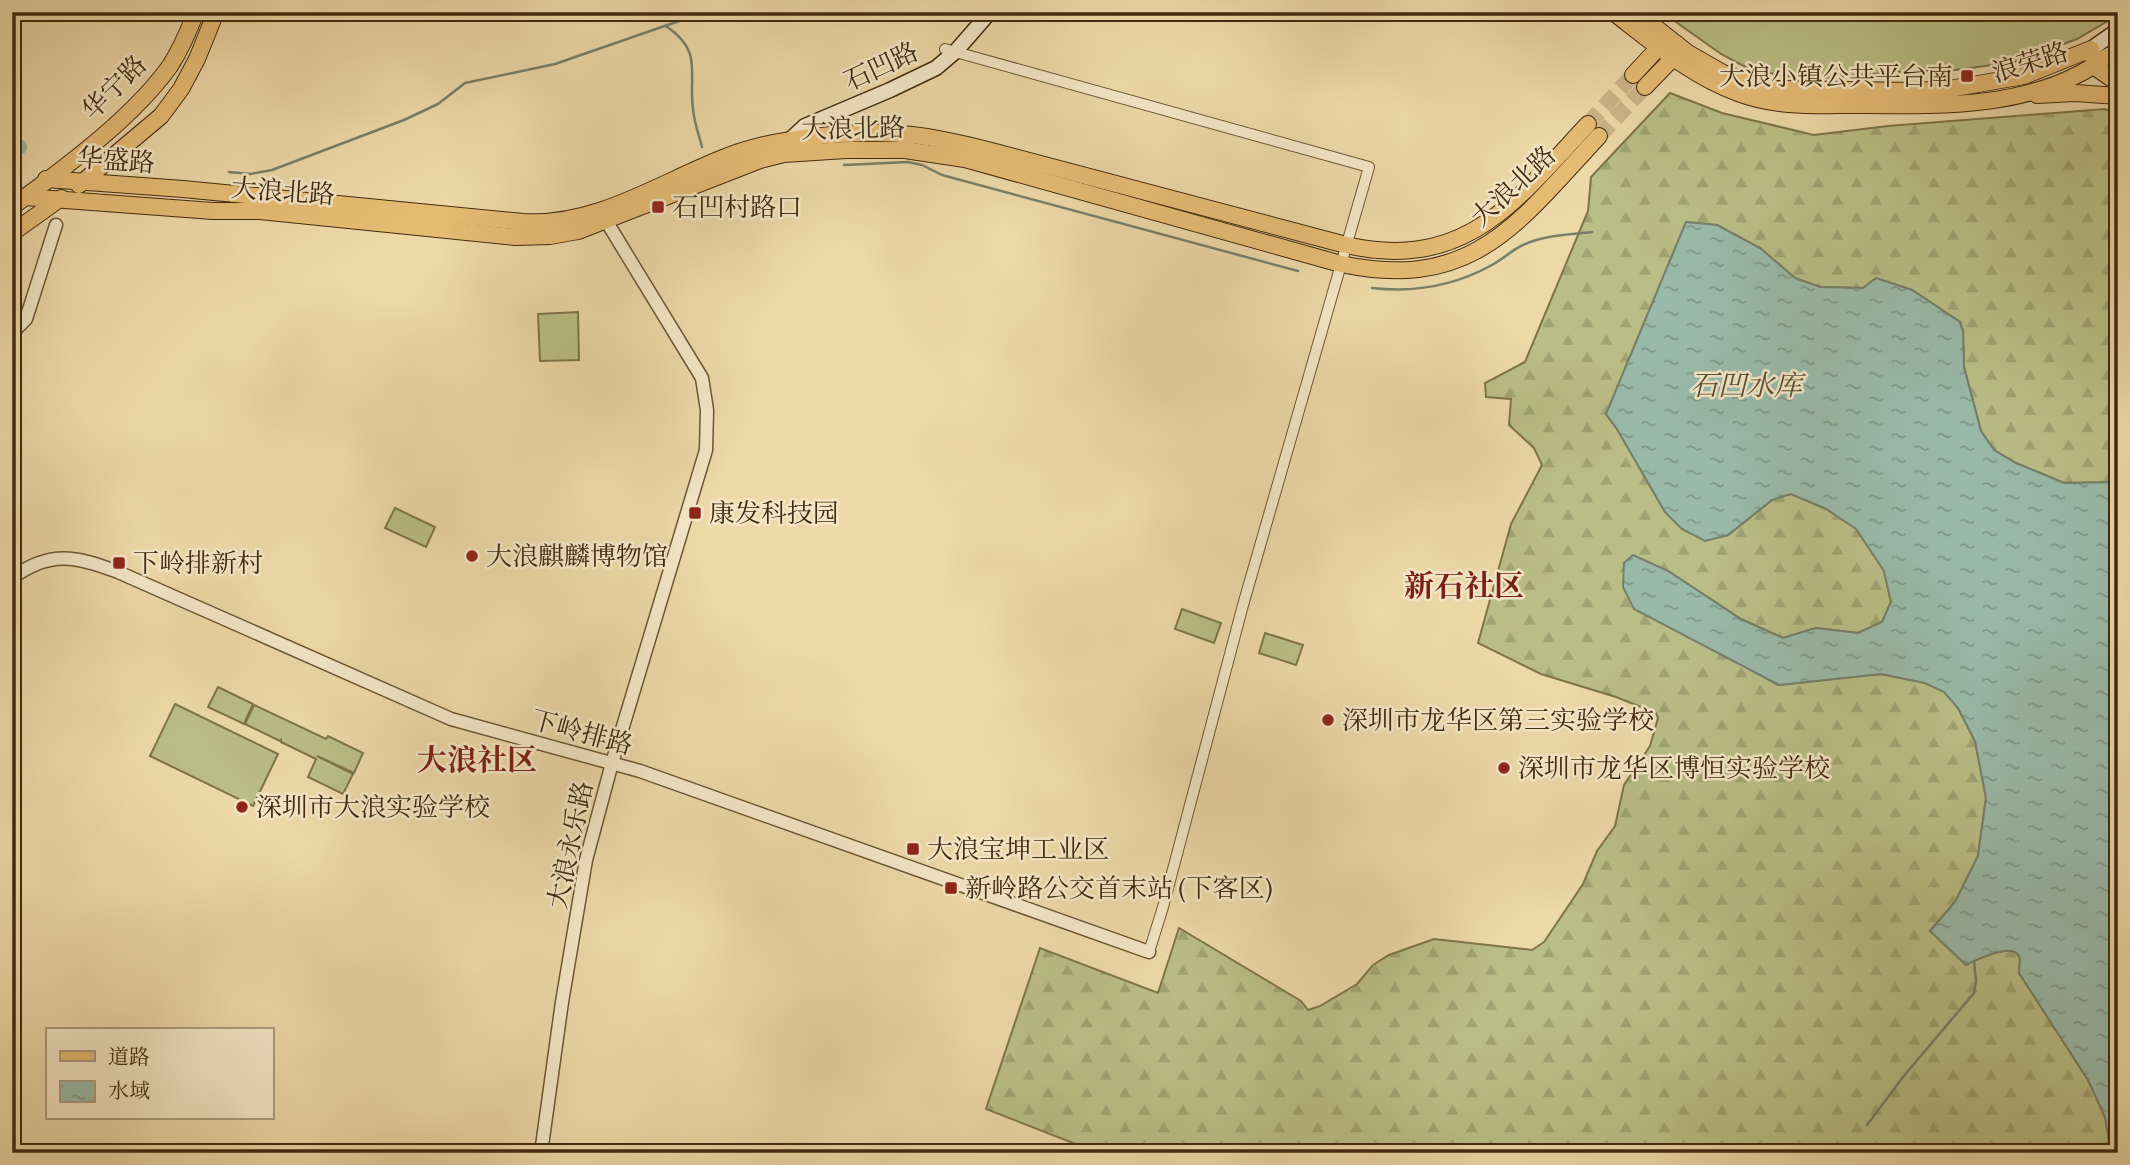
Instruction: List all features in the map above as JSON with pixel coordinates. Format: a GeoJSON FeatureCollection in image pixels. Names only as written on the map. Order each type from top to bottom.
{"type":"FeatureCollection","features":[{"type":"Feature","properties":{"kind":"main road","name":"华宁路"},"geometry":{"type":"LineString","coordinates":[[46,179],[105,134],[145,96],[171,64],[196,12]]}},
{"type":"Feature","properties":{"kind":"main road","name":"华宁路"},"geometry":{"type":"LineString","coordinates":[[82,183],[161,116],[181,89],[216,12]]}},
{"type":"Feature","properties":{"kind":"main road","name":"石凹路"},"geometry":{"type":"LineString","coordinates":[[794,140],[792,138],[798,130],[922,75],[947,61],[951,50],[978,12]]}},
{"type":"Feature","properties":{"kind":"main road","name":"石凹路"},"geometry":{"type":"LineString","coordinates":[[951,50],[990,12]]}},
{"type":"Feature","properties":{"kind":"main road"},"geometry":{"type":"LineString","coordinates":[[1613,12],[1659,47],[1675,51],[1645,87]]}},
{"type":"Feature","properties":{"kind":"main road","name":"浪荣路"},"geometry":{"type":"LineString","coordinates":[[1636,12],[1675,51],[1727,89],[1779,104],[1905,106],[2010,97],[2057,82],[2109,59]]}},
{"type":"Feature","properties":{"kind":"main road"},"geometry":{"type":"LineString","coordinates":[[2118,30],[2091,49],[2109,59],[2104,75],[2118,83]]}},
{"type":"Feature","properties":{"kind":"main road"},"geometry":{"type":"LineString","coordinates":[[1633,75],[1659,47]]}},
{"type":"Feature","properties":{"kind":"main road","name":"浪荣路"},"geometry":{"type":"LineString","coordinates":[[1675,51],[1723,73],[1771,89],[1914,91],[1975,85],[2024,76],[2091,49]]}},
{"type":"Feature","properties":{"kind":"main road"},"geometry":{"type":"LineString","coordinates":[[2010,97],[2075,93],[2118,96]]}},
{"type":"Feature","properties":{"kind":"main road","name":"大浪北路"},"geometry":{"type":"LineString","coordinates":[[59,200],[185,209],[260,211],[532,237],[578,231],[604,214],[627,201],[728,156],[794,140],[876,133],[951,141],[1346,245],[1391,252],[1423,250],[1454,241],[1491,221],[1594,130],[1506,232],[1474,254],[1435,268],[1399,271],[1341,264],[965,159],[905,150],[813,152],[760,160],[604,214],[533,223],[183,189]]}},
{"type":"Feature","properties":{"kind":"main road","name":"华盛路"},"geometry":{"type":"LineString","coordinates":[[46,179],[183,189]]}},
{"type":"Feature","properties":{"kind":"main road"},"geometry":{"type":"LineString","coordinates":[[18,202],[46,179]]}},
{"type":"Feature","properties":{"kind":"main road"},"geometry":{"type":"LineString","coordinates":[[12,233],[82,183]]}},
{"type":"Feature","properties":{"kind":"main road","name":"华盛路"},"geometry":{"type":"LineString","coordinates":[[18,202],[59,200]]}},
{"type":"Feature","properties":{"kind":"street"},"geometry":{"type":"LineString","coordinates":[[951,50],[1370,167],[1243,605],[1149,952]]}},
{"type":"Feature","properties":{"kind":"street","name":"大浪永乐路"},"geometry":{"type":"LineString","coordinates":[[541,1153],[562,1002],[586,860],[612,763],[706,450],[707,410],[704,386],[697,367],[604,214]]}},
{"type":"Feature","properties":{"kind":"street"},"geometry":{"type":"LineString","coordinates":[[12,333],[26,319],[56,225]]}},
{"type":"Feature","properties":{"kind":"street","name":"下岭排路"},"geometry":{"type":"LineString","coordinates":[[12,578],[43,560],[62,559],[92,563],[153,587],[451,719],[640,771],[1149,952]]}},
{"type":"Feature","properties":{"kind":"green space"},"geometry":{"type":"Polygon","coordinates":[[[1662,12],[2118,12],[2118,15],[2077,39],[2015,62],[1955,70],[1824,78],[1751,70],[1721,54],[1662,12]]]}},
{"type":"Feature","properties":{"kind":"green space"},"geometry":{"type":"Polygon","coordinates":[[[1670,93],[1722,113],[1814,135],[1888,126],[2105,109],[2118,115],[2118,482],[2064,483],[2016,463],[1994,450],[1981,431],[1964,367],[1963,331],[1960,322],[1912,290],[1876,278],[1863,288],[1820,287],[1795,278],[1760,248],[1717,225],[1686,222],[1606,414],[1665,512],[1682,529],[1705,540],[1728,535],[1772,500],[1790,493],[1826,509],[1856,528],[1884,571],[1891,602],[1882,622],[1858,633],[1816,628],[1783,638],[1741,619],[1668,571],[1750,669],[1778,685],[1881,674],[1925,683],[1944,691],[1958,708],[1975,741],[1986,798],[1978,856],[1955,902],[1930,931],[1966,964],[2002,951],[2015,952],[2019,956],[2019,973],[2088,1080],[2105,1117],[2111,1153],[1087,1153],[1091,1150],[986,1109],[1040,948],[1158,993],[1179,928],[1301,1001],[1308,1010],[1357,984],[1373,965],[1389,955],[1434,939],[1532,950],[1544,942],[1583,884],[1597,851],[1615,826],[1624,785],[1650,746],[1658,718],[1656,713],[1616,697],[1541,674],[1478,643],[1511,524],[1542,465],[1534,448],[1509,425],[1511,399],[1486,397],[1485,383],[1525,362],[1588,211],[1591,177],[1670,93]]]}},
{"type":"Feature","properties":{"kind":"green space"},"geometry":{"type":"Polygon","coordinates":[[[578,312],[579,360],[540,361],[538,314],[578,312]]]}},
{"type":"Feature","properties":{"kind":"green space"},"geometry":{"type":"Polygon","coordinates":[[[395,508],[435,527],[426,547],[385,528],[395,508]]]}},
{"type":"Feature","properties":{"kind":"green space"},"geometry":{"type":"Polygon","coordinates":[[[1182,609],[1221,623],[1214,643],[1175,629],[1182,609]]]}},
{"type":"Feature","properties":{"kind":"green space"},"geometry":{"type":"Polygon","coordinates":[[[1265,633],[1303,645],[1296,665],[1259,653],[1265,633]]]}},
{"type":"Feature","properties":{"kind":"green space"},"geometry":{"type":"Polygon","coordinates":[[[2118,683],[2118,760],[2110,702],[2118,683]]]}},
{"type":"Feature","properties":{"kind":"green space"},"geometry":{"type":"Polygon","coordinates":[[[218,687],[253,704],[244,724],[208,707],[218,687]]]}},
{"type":"Feature","properties":{"kind":"green space"},"geometry":{"type":"Polygon","coordinates":[[[175,704],[278,754],[253,806],[150,756],[175,704]]]}},
{"type":"Feature","properties":{"kind":"green space"},"geometry":{"type":"Polygon","coordinates":[[[254,705],[363,753],[354,773],[317,756],[353,774],[343,794],[308,777],[316,759],[245,724],[254,705]]]}},
{"type":"Feature","properties":{"kind":"water","name":"石凹水库"},"geometry":{"type":"Polygon","coordinates":[[[1686,222],[1717,225],[1760,248],[1795,278],[1820,287],[1863,288],[1876,278],[1912,290],[1960,322],[1963,331],[1964,367],[1981,431],[1994,450],[2016,463],[2064,483],[2118,482],[2118,683],[2110,702],[2118,760],[2118,1153],[2111,1153],[2105,1117],[2088,1080],[2019,973],[2019,956],[2015,952],[2002,951],[1966,965],[1930,931],[1955,902],[1978,856],[1986,798],[1975,741],[1958,708],[1944,692],[1925,683],[1881,674],[1779,685],[1634,609],[1623,587],[1624,563],[1633,555],[1668,571],[1741,619],[1783,638],[1816,628],[1858,633],[1882,622],[1891,602],[1884,571],[1856,529],[1826,509],[1791,494],[1772,500],[1728,535],[1705,541],[1682,529],[1665,512],[1606,414],[1686,222]]]}},
{"type":"Feature","properties":{"kind":"waterway"},"geometry":{"type":"LineString","coordinates":[[229,172],[250,174],[272,170],[404,120],[438,104],[465,83],[555,64],[705,12]]}},
{"type":"Feature","properties":{"kind":"waterway"},"geometry":{"type":"LineString","coordinates":[[666,26],[686,45],[690,54],[694,114],[702,147]]}},
{"type":"Feature","properties":{"kind":"waterway"},"geometry":{"type":"LineString","coordinates":[[12,144],[19,147]]}},
{"type":"Feature","properties":{"kind":"waterway"},"geometry":{"type":"LineString","coordinates":[[844,165],[908,162],[922,165],[942,175],[1298,271]]}},
{"type":"Feature","properties":{"kind":"waterway"},"geometry":{"type":"LineString","coordinates":[[1372,288],[1404,289],[1449,283],[1478,272],[1531,242],[1548,237],[1592,232]]}},
{"type":"Feature","properties":{"kind":"waterway"},"geometry":{"type":"LineString","coordinates":[[1867,1125],[1903,1077],[1974,993],[1974,961]]}},
{"type":"Feature","properties":{"kind":"tunnel"},"geometry":{"type":"LineString","coordinates":[[1588,124],[1633,75]]}},
{"type":"Feature","properties":{"kind":"tunnel"},"geometry":{"type":"LineString","coordinates":[[1599,136],[1645,87]]}},
{"type":"Feature","properties":{"kind":"place","name":"大浪小镇公共平台南"},"geometry":{"type":"Point","coordinates":[1967,76]}},
{"type":"Feature","properties":{"kind":"place","name":"石凹村路口"},"geometry":{"type":"Point","coordinates":[658,207]}},
{"type":"Feature","properties":{"kind":"place","name":"康发科技园"},"geometry":{"type":"Point","coordinates":[695,513]}},
{"type":"Feature","properties":{"kind":"place","name":"大浪麒麟博物馆"},"geometry":{"type":"Point","coordinates":[472,556]}},
{"type":"Feature","properties":{"kind":"place","name":"下岭排新村"},"geometry":{"type":"Point","coordinates":[119,563]}},
{"type":"Feature","properties":{"kind":"place","name":"深圳市龙华区第三实验学校"},"geometry":{"type":"Point","coordinates":[1328,720]}},
{"type":"Feature","properties":{"kind":"place","name":"深圳市龙华区博恒实验学校"},"geometry":{"type":"Point","coordinates":[1504,768]}},
{"type":"Feature","properties":{"kind":"place","name":"深圳市大浪实验学校"},"geometry":{"type":"Point","coordinates":[242,807]}},
{"type":"Feature","properties":{"kind":"place","name":"大浪宝坤工业区"},"geometry":{"type":"Point","coordinates":[913,849]}},
{"type":"Feature","properties":{"kind":"place","name":"新岭路公交首末站 (下客区)"},"geometry":{"type":"Point","coordinates":[951,888]}},
{"type":"Feature","properties":{"kind":"district","name":"新石社区"},"geometry":{"type":"Point","coordinates":[1464,585]}},
{"type":"Feature","properties":{"kind":"district","name":"大浪社区"},"geometry":{"type":"Point","coordinates":[477,759]}}]}
